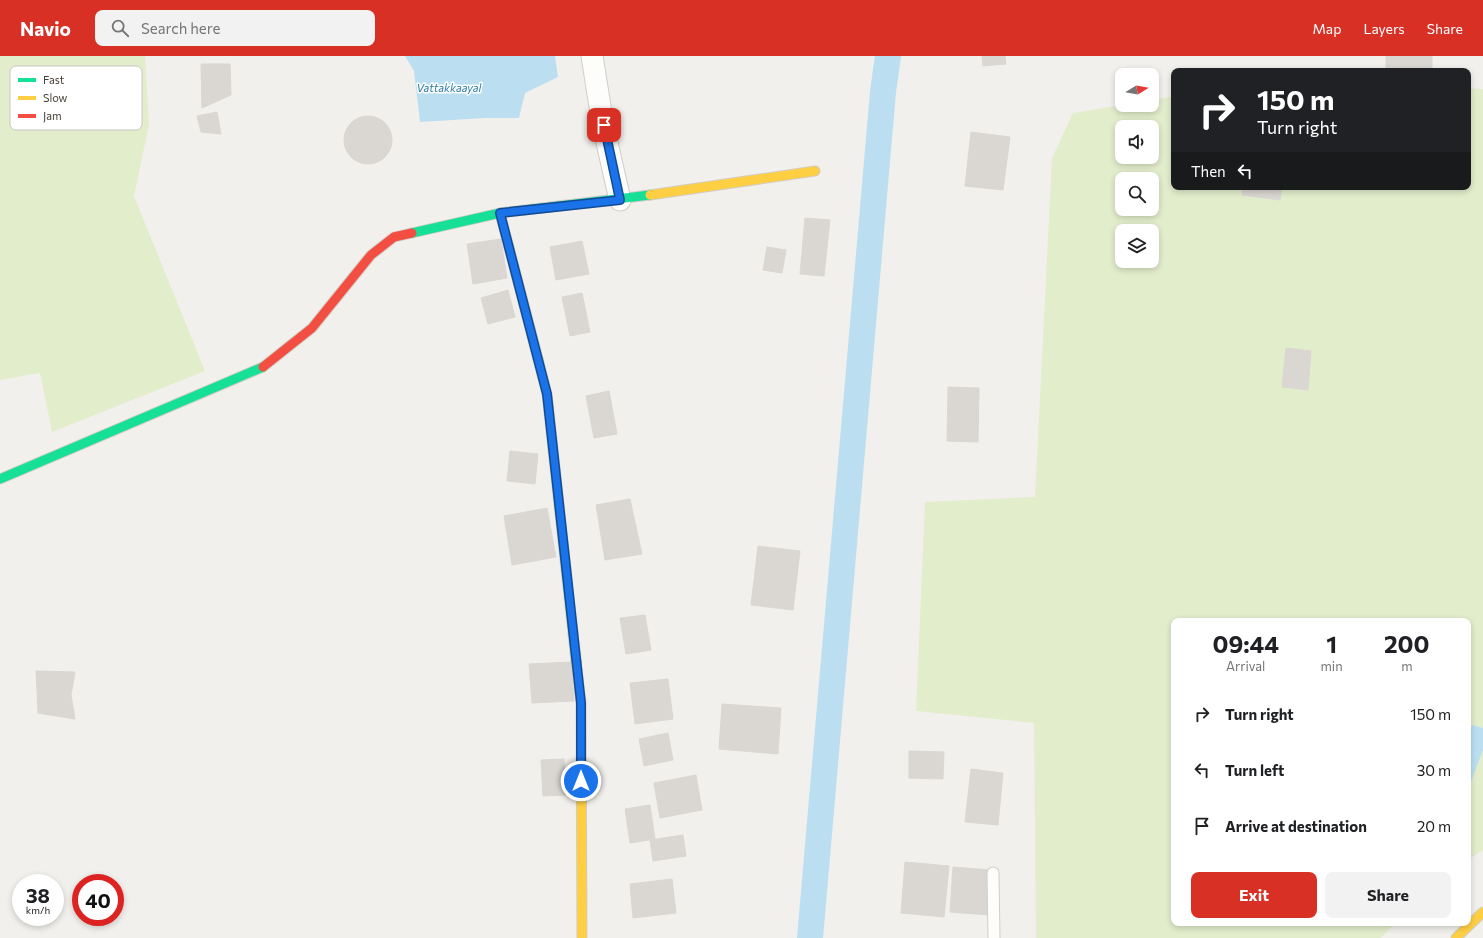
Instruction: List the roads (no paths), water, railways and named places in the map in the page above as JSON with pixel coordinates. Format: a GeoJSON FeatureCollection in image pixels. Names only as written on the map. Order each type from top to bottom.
{"type":"FeatureCollection","features":[{"type":"Feature","properties":{"kind":"street"},"geometry":{"type":"LineString","coordinates":[[592,56],[604,125],[620,200]]}},
{"type":"Feature","properties":{"kind":"street"},"geometry":{"type":"LineString","coordinates":[[0,479],[260,369],[312,328],[371,255],[394,237],[500,213],[620,200],[815,171]]}},
{"type":"Feature","properties":{"kind":"street"},"geometry":{"type":"LineString","coordinates":[[500,213],[547,394],[549,410],[581,703],[582,938]]}},
{"type":"Feature","properties":{"kind":"street"},"geometry":{"type":"LineString","coordinates":[[1471,924],[1483,912]]}},
{"type":"Feature","properties":{"kind":"street"},"geometry":{"type":"LineString","coordinates":[[1456,938],[1468,926]]}},
{"type":"Feature","properties":{"kind":"lane"},"geometry":{"type":"LineString","coordinates":[[993,874],[994,938]]}},
{"type":"Feature","properties":{"kind":"water","name":"Vattakkaayal"},"geometry":{"type":"Polygon","coordinates":[[[405,56],[555,56],[558,77],[525,93],[519,118],[485,118],[420,122],[414,71],[405,56]]]}},
{"type":"Feature","properties":{"kind":"water"},"geometry":{"type":"Polygon","coordinates":[[[1472,725],[1483,728],[1483,750],[1471,780],[1472,725]]]}},
{"type":"Feature","properties":{"kind":"waterway"},"geometry":{"type":"LineString","coordinates":[[810,938],[883,92],[888,56]]}}]}
